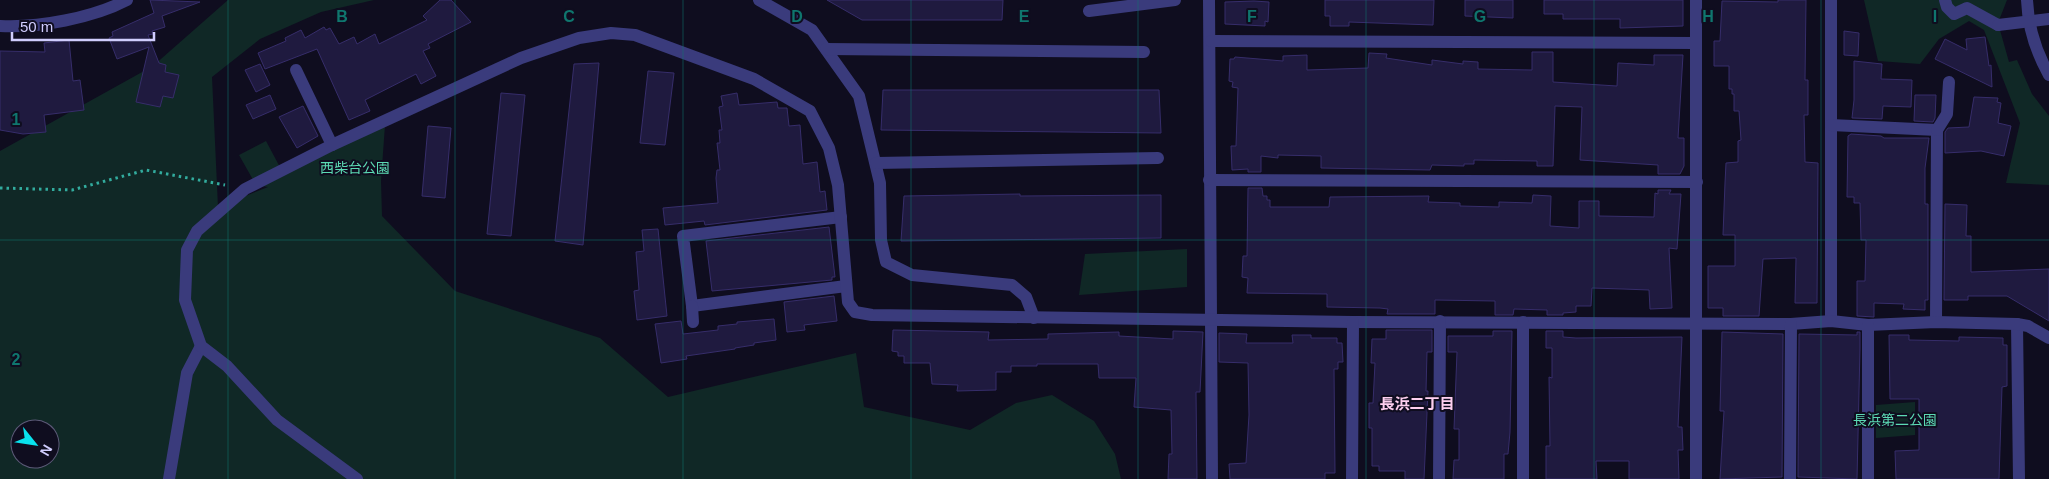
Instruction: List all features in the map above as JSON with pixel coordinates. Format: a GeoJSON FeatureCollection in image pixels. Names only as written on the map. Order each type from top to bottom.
{"type":"FeatureCollection","features":[{"type":"Feature","properties":{"kind":"street"},"geometry":{"type":"LineString","coordinates":[[0,26],[17,27],[88,16],[126,0]]}},
{"type":"Feature","properties":{"kind":"street"},"geometry":{"type":"LineString","coordinates":[[759,0],[812,30],[858,96],[880,183],[880,240],[886,262],[912,275],[1012,285],[1026,296],[1034,318]]}},
{"type":"Feature","properties":{"kind":"street"},"geometry":{"type":"LineString","coordinates":[[1089,11],[1175,0]]}},
{"type":"Feature","properties":{"kind":"street"},"geometry":{"type":"LineString","coordinates":[[1209,0],[1211,41],[1209,180],[1212,479]]}},
{"type":"Feature","properties":{"kind":"street"},"geometry":{"type":"LineString","coordinates":[[1696,0],[1696,479]]}},
{"type":"Feature","properties":{"kind":"street"},"geometry":{"type":"LineString","coordinates":[[1830,0],[1831,321]]}},
{"type":"Feature","properties":{"kind":"street"},"geometry":{"type":"LineString","coordinates":[[1945,0],[1947,7],[1954,14],[1967,8],[1998,26],[2049,19]]}},
{"type":"Feature","properties":{"kind":"street"},"geometry":{"type":"LineString","coordinates":[[2027,0],[2028,13],[2038,55],[2049,75]]}},
{"type":"Feature","properties":{"kind":"street"},"geometry":{"type":"LineString","coordinates":[[356,479],[277,420],[227,366],[201,346],[185,300],[187,250],[197,230],[240,196],[245,189],[332,145],[521,58],[579,38],[611,33],[635,35],[754,79],[810,111],[829,148],[838,186],[848,302],[855,312],[872,315],[1353,322],[1696,322],[1791,324],[1831,321],[1868,325],[1936,322],[2017,324],[2028,326],[2049,338]]}},
{"type":"Feature","properties":{"kind":"street"},"geometry":{"type":"LineString","coordinates":[[1211,41],[1696,43]]}},
{"type":"Feature","properties":{"kind":"street"},"geometry":{"type":"LineString","coordinates":[[826,49],[1144,52]]}},
{"type":"Feature","properties":{"kind":"street"},"geometry":{"type":"LineString","coordinates":[[296,70],[332,145]]}},
{"type":"Feature","properties":{"kind":"street"},"geometry":{"type":"LineString","coordinates":[[1936,322],[1937,130],[1947,114],[1950,82]]}},
{"type":"Feature","properties":{"kind":"street"},"geometry":{"type":"LineString","coordinates":[[1831,126],[1937,130]]}},
{"type":"Feature","properties":{"kind":"street"},"geometry":{"type":"LineString","coordinates":[[876,163],[1158,158]]}},
{"type":"Feature","properties":{"kind":"street"},"geometry":{"type":"LineString","coordinates":[[1209,180],[1697,182]]}},
{"type":"Feature","properties":{"kind":"street"},"geometry":{"type":"LineString","coordinates":[[693,322],[683,236],[841,216]]}},
{"type":"Feature","properties":{"kind":"street"},"geometry":{"type":"LineString","coordinates":[[692,306],[846,286]]}},
{"type":"Feature","properties":{"kind":"street"},"geometry":{"type":"LineString","coordinates":[[1439,479],[1440,321]]}},
{"type":"Feature","properties":{"kind":"street"},"geometry":{"type":"LineString","coordinates":[[1352,479],[1353,322]]}},
{"type":"Feature","properties":{"kind":"street"},"geometry":{"type":"LineString","coordinates":[[1523,322],[1523,479]]}},
{"type":"Feature","properties":{"kind":"street"},"geometry":{"type":"LineString","coordinates":[[1790,479],[1791,324]]}},
{"type":"Feature","properties":{"kind":"street"},"geometry":{"type":"LineString","coordinates":[[2017,324],[2019,479]]}},
{"type":"Feature","properties":{"kind":"street"},"geometry":{"type":"LineString","coordinates":[[1868,325],[1868,479]]}},
{"type":"Feature","properties":{"kind":"street"},"geometry":{"type":"LineString","coordinates":[[169,479],[187,373],[201,346]]}},
{"type":"Feature","properties":{"kind":"path"},"geometry":{"type":"LineString","coordinates":[[0,188],[72,190],[146,170],[245,189]]}},
{"type":"Feature","properties":{"kind":"green space","name":"西柴台公園"},"geometry":{"type":"Polygon","coordinates":[[[228,0],[374,0],[321,12],[260,39],[212,77],[218,207],[268,187],[256,185],[239,155],[266,141],[282,171],[385,125],[381,181],[382,216],[455,291],[600,338],[668,397],[856,353],[864,407],[970,430],[1016,403],[1052,395],[1094,421],[1115,454],[1121,479],[0,479],[0,151],[153,66],[228,0]]]}},
{"type":"Feature","properties":{"kind":"green space"},"geometry":{"type":"Polygon","coordinates":[[[1864,0],[2007,0],[1998,23],[2009,62],[2017,60],[2032,94],[2049,116],[2049,185],[2006,183],[2020,123],[1984,30],[1969,21],[1939,39],[1920,64],[1878,61],[1864,0]]]}},
{"type":"Feature","properties":{"kind":"green space"},"geometry":{"type":"Polygon","coordinates":[[[1187,249],[1187,287],[1079,295],[1085,254],[1187,249]]]}},
{"type":"Feature","properties":{"kind":"green space","name":"長浜第二公園"},"geometry":{"type":"Polygon","coordinates":[[[1915,402],[1915,435],[1876,438],[1876,405],[1915,402]]]}},
{"type":"Feature","properties":{"kind":"building"},"geometry":{"type":"Polygon","coordinates":[[[150,0],[200,2],[162,16],[165,27],[152,31],[153,34],[148,35],[159,63],[166,65],[165,72],[179,75],[173,98],[163,96],[160,107],[136,102],[149,47],[117,59],[109,38],[113,36],[112,32],[154,13],[150,0]]]}},
{"type":"Feature","properties":{"kind":"building"},"geometry":{"type":"Polygon","coordinates":[[[440,0],[451,0],[471,22],[428,44],[430,48],[423,51],[436,76],[421,84],[416,74],[365,100],[370,111],[349,120],[317,49],[265,69],[258,53],[286,41],[285,38],[301,30],[305,38],[324,27],[326,30],[330,28],[339,44],[354,37],[357,44],[375,34],[379,44],[427,20],[423,16],[440,0]]]}},
{"type":"Feature","properties":{"kind":"building"},"geometry":{"type":"Polygon","coordinates":[[[827,0],[1003,0],[1002,20],[862,20],[827,0]]]}},
{"type":"Feature","properties":{"kind":"building"},"geometry":{"type":"Polygon","coordinates":[[[1325,0],[1434,0],[1433,25],[1349,22],[1349,26],[1330,26],[1330,16],[1325,16],[1325,0]]]}},
{"type":"Feature","properties":{"kind":"building"},"geometry":{"type":"Polygon","coordinates":[[[1465,0],[1513,0],[1513,18],[1465,16],[1465,0]]]}},
{"type":"Feature","properties":{"kind":"building"},"geometry":{"type":"Polygon","coordinates":[[[1544,0],[1683,0],[1683,26],[1620,28],[1620,19],[1563,19],[1563,14],[1544,14],[1544,0]]]}},
{"type":"Feature","properties":{"kind":"building"},"geometry":{"type":"Polygon","coordinates":[[[1778,0],[1806,0],[1805,80],[1808,80],[1808,115],[1804,115],[1805,162],[1818,163],[1817,303],[1795,303],[1796,258],[1763,259],[1759,316],[1723,316],[1723,308],[1708,308],[1708,266],[1735,266],[1735,235],[1723,235],[1725,183],[1726,163],[1738,162],[1738,141],[1741,140],[1739,111],[1734,111],[1734,94],[1732,94],[1732,89],[1729,89],[1729,66],[1714,66],[1714,41],[1720,41],[1722,1],[1778,2],[1778,0]]]}},
{"type":"Feature","properties":{"kind":"building"},"geometry":{"type":"Polygon","coordinates":[[[1225,2],[1269,2],[1268,22],[1265,21],[1265,26],[1225,24],[1225,2]]]}},
{"type":"Feature","properties":{"kind":"building"},"geometry":{"type":"Polygon","coordinates":[[[1844,31],[1859,33],[1858,56],[1844,55],[1844,31]]]}},
{"type":"Feature","properties":{"kind":"building"},"geometry":{"type":"Polygon","coordinates":[[[1985,37],[1989,66],[1991,65],[1992,87],[1935,59],[1945,39],[1967,50],[1966,39],[1985,37]]]}},
{"type":"Feature","properties":{"kind":"building"},"geometry":{"type":"Polygon","coordinates":[[[69,40],[73,81],[80,80],[84,110],[44,115],[46,132],[23,134],[0,130],[0,51],[45,52],[44,43],[69,40]]]}},
{"type":"Feature","properties":{"kind":"building"},"geometry":{"type":"Polygon","coordinates":[[[1532,52],[1553,52],[1553,82],[1617,86],[1618,63],[1654,65],[1654,55],[1683,55],[1678,138],[1684,138],[1684,166],[1680,174],[1658,174],[1658,165],[1580,160],[1582,107],[1555,106],[1553,166],[1537,166],[1537,161],[1474,160],[1474,164],[1464,164],[1464,166],[1432,165],[1430,170],[1321,168],[1321,156],[1278,155],[1278,158],[1261,156],[1261,172],[1248,172],[1248,169],[1232,170],[1231,146],[1236,146],[1238,88],[1232,87],[1233,82],[1229,81],[1230,59],[1235,57],[1283,61],[1283,56],[1307,55],[1307,70],[1368,68],[1369,53],[1387,54],[1386,58],[1432,65],[1432,60],[1463,64],[1463,61],[1478,62],[1478,69],[1532,70],[1532,52]]]}},
{"type":"Feature","properties":{"kind":"building"},"geometry":{"type":"Polygon","coordinates":[[[1854,61],[1882,64],[1881,79],[1912,80],[1911,107],[1883,106],[1882,119],[1852,118],[1854,61]]]}},
{"type":"Feature","properties":{"kind":"building"},"geometry":{"type":"Polygon","coordinates":[[[599,63],[583,245],[555,241],[574,64],[599,63]]]}},
{"type":"Feature","properties":{"kind":"building"},"geometry":{"type":"Polygon","coordinates":[[[260,64],[270,85],[256,92],[245,70],[260,64]]]}},
{"type":"Feature","properties":{"kind":"building"},"geometry":{"type":"Polygon","coordinates":[[[648,71],[674,73],[665,145],[640,143],[648,71]]]}},
{"type":"Feature","properties":{"kind":"building"},"geometry":{"type":"Polygon","coordinates":[[[883,90],[1159,90],[1161,133],[881,130],[883,90]]]}},
{"type":"Feature","properties":{"kind":"building"},"geometry":{"type":"Polygon","coordinates":[[[501,93],[525,95],[511,236],[487,234],[501,93]]]}},
{"type":"Feature","properties":{"kind":"building"},"geometry":{"type":"Polygon","coordinates":[[[737,93],[739,105],[777,102],[778,108],[787,108],[789,126],[800,125],[803,164],[817,162],[820,192],[825,191],[827,210],[705,225],[704,221],[665,225],[663,208],[718,203],[716,178],[717,170],[720,170],[717,143],[720,143],[719,130],[722,130],[719,107],[723,106],[721,96],[737,93]]]}},
{"type":"Feature","properties":{"kind":"building"},"geometry":{"type":"Polygon","coordinates":[[[270,95],[276,109],[253,119],[246,105],[270,95]]]}},
{"type":"Feature","properties":{"kind":"building"},"geometry":{"type":"Polygon","coordinates":[[[1915,95],[1936,95],[1935,118],[1933,122],[1914,121],[1915,95]]]}},
{"type":"Feature","properties":{"kind":"building"},"geometry":{"type":"Polygon","coordinates":[[[1974,97],[1998,98],[1997,102],[2001,103],[1998,123],[2011,126],[2004,156],[1981,151],[1945,153],[1945,132],[1948,128],[1969,127],[1974,97]]]}},
{"type":"Feature","properties":{"kind":"building"},"geometry":{"type":"Polygon","coordinates":[[[303,106],[318,136],[297,148],[279,117],[303,106]]]}},
{"type":"Feature","properties":{"kind":"building"},"geometry":{"type":"Polygon","coordinates":[[[428,126],[451,128],[445,198],[422,196],[428,126]]]}},
{"type":"Feature","properties":{"kind":"building"},"geometry":{"type":"Polygon","coordinates":[[[1851,134],[1881,136],[1884,138],[1929,138],[1925,168],[1925,204],[1928,204],[1928,300],[1925,300],[1925,310],[1903,309],[1904,304],[1874,303],[1874,317],[1857,316],[1857,281],[1865,281],[1866,240],[1861,240],[1860,203],[1854,203],[1854,197],[1847,197],[1848,136],[1851,134]]]}},
{"type":"Feature","properties":{"kind":"building"},"geometry":{"type":"Polygon","coordinates":[[[1248,188],[1262,188],[1263,196],[1267,196],[1267,200],[1270,200],[1270,207],[1329,207],[1330,197],[1429,196],[1428,202],[1460,203],[1460,206],[1499,207],[1499,202],[1532,203],[1533,195],[1551,196],[1550,226],[1579,228],[1579,201],[1599,201],[1599,216],[1654,217],[1655,193],[1658,194],[1658,190],[1671,190],[1669,194],[1681,194],[1677,249],[1669,248],[1672,308],[1650,309],[1649,290],[1623,289],[1592,288],[1591,306],[1576,306],[1576,312],[1563,313],[1563,315],[1547,315],[1547,310],[1514,309],[1513,315],[1495,315],[1495,301],[1435,300],[1435,314],[1387,314],[1388,309],[1380,308],[1327,307],[1327,294],[1247,293],[1248,278],[1242,277],[1243,256],[1247,256],[1248,188]]]}},
{"type":"Feature","properties":{"kind":"building"},"geometry":{"type":"Polygon","coordinates":[[[1020,194],[1020,196],[1161,195],[1161,238],[901,241],[904,196],[1020,194]]]}},
{"type":"Feature","properties":{"kind":"building"},"geometry":{"type":"Polygon","coordinates":[[[1945,204],[1967,205],[1966,236],[1971,236],[1971,272],[2049,269],[2049,321],[2007,296],[1968,296],[1968,300],[1944,300],[1945,204]]]}},
{"type":"Feature","properties":{"kind":"building"},"geometry":{"type":"Polygon","coordinates":[[[829,227],[835,277],[832,277],[832,280],[712,291],[706,241],[829,227]]]}},
{"type":"Feature","properties":{"kind":"building"},"geometry":{"type":"Polygon","coordinates":[[[658,229],[667,316],[637,320],[634,291],[639,290],[636,252],[644,251],[642,230],[658,229]]]}},
{"type":"Feature","properties":{"kind":"building"},"geometry":{"type":"Polygon","coordinates":[[[834,296],[837,321],[804,325],[805,330],[787,332],[784,302],[834,296]]]}},
{"type":"Feature","properties":{"kind":"building"},"geometry":{"type":"Polygon","coordinates":[[[774,319],[776,340],[754,343],[754,345],[735,349],[686,356],[687,359],[661,363],[655,324],[681,321],[683,334],[718,330],[718,326],[737,324],[737,322],[774,319]]]}},
{"type":"Feature","properties":{"kind":"building"},"geometry":{"type":"Polygon","coordinates":[[[893,330],[989,332],[988,340],[1048,339],[1048,334],[1119,332],[1119,336],[1173,339],[1173,331],[1203,332],[1200,392],[1196,392],[1197,479],[1168,479],[1169,454],[1172,454],[1171,410],[1134,407],[1136,378],[1099,378],[1098,364],[1037,364],[1037,366],[1011,366],[1011,372],[996,372],[996,390],[957,391],[958,385],[932,384],[930,363],[904,363],[904,356],[898,356],[898,352],[892,351],[893,330]]]}},
{"type":"Feature","properties":{"kind":"building"},"geometry":{"type":"Polygon","coordinates":[[[1386,330],[1432,330],[1432,352],[1427,352],[1426,391],[1428,391],[1424,479],[1405,479],[1405,471],[1379,471],[1379,466],[1372,466],[1372,428],[1369,428],[1369,403],[1373,403],[1375,363],[1371,363],[1372,339],[1386,339],[1386,330]]]}},
{"type":"Feature","properties":{"kind":"building"},"geometry":{"type":"Polygon","coordinates":[[[1493,331],[1512,331],[1510,432],[1508,454],[1504,454],[1504,479],[1453,479],[1454,460],[1459,460],[1459,429],[1454,429],[1457,352],[1448,352],[1448,336],[1493,336],[1493,331]]]}},
{"type":"Feature","properties":{"kind":"building"},"geometry":{"type":"Polygon","coordinates":[[[1546,331],[1563,331],[1563,337],[1576,338],[1682,337],[1678,427],[1682,427],[1683,450],[1678,450],[1679,479],[1629,479],[1629,461],[1596,461],[1597,479],[1546,479],[1546,446],[1550,446],[1549,377],[1552,378],[1552,348],[1546,348],[1546,331]]]}},
{"type":"Feature","properties":{"kind":"building"},"geometry":{"type":"Polygon","coordinates":[[[1722,332],[1783,334],[1782,477],[1720,479],[1724,411],[1720,411],[1722,332]]]}},
{"type":"Feature","properties":{"kind":"building"},"geometry":{"type":"Polygon","coordinates":[[[1857,332],[1860,332],[1857,479],[1798,477],[1799,334],[1857,335],[1857,332]]]}},
{"type":"Feature","properties":{"kind":"building"},"geometry":{"type":"Polygon","coordinates":[[[1219,333],[1247,334],[1246,343],[1293,343],[1292,335],[1311,335],[1311,338],[1337,338],[1337,343],[1342,343],[1343,362],[1338,362],[1338,369],[1334,369],[1335,473],[1325,473],[1325,479],[1230,479],[1229,464],[1246,463],[1249,415],[1248,363],[1219,362],[1219,333]]]}},
{"type":"Feature","properties":{"kind":"building"},"geometry":{"type":"Polygon","coordinates":[[[1889,335],[1909,335],[1909,340],[1959,341],[1959,337],[2003,338],[2003,345],[2007,345],[2007,386],[2002,387],[1999,479],[1896,479],[1895,451],[1919,450],[1919,399],[1890,399],[1889,335]]]}},
{"type":"Feature","properties":{"kind":"district","name":"長浜二丁目"},"geometry":{"type":"Point","coordinates":[1417,403]}}]}
